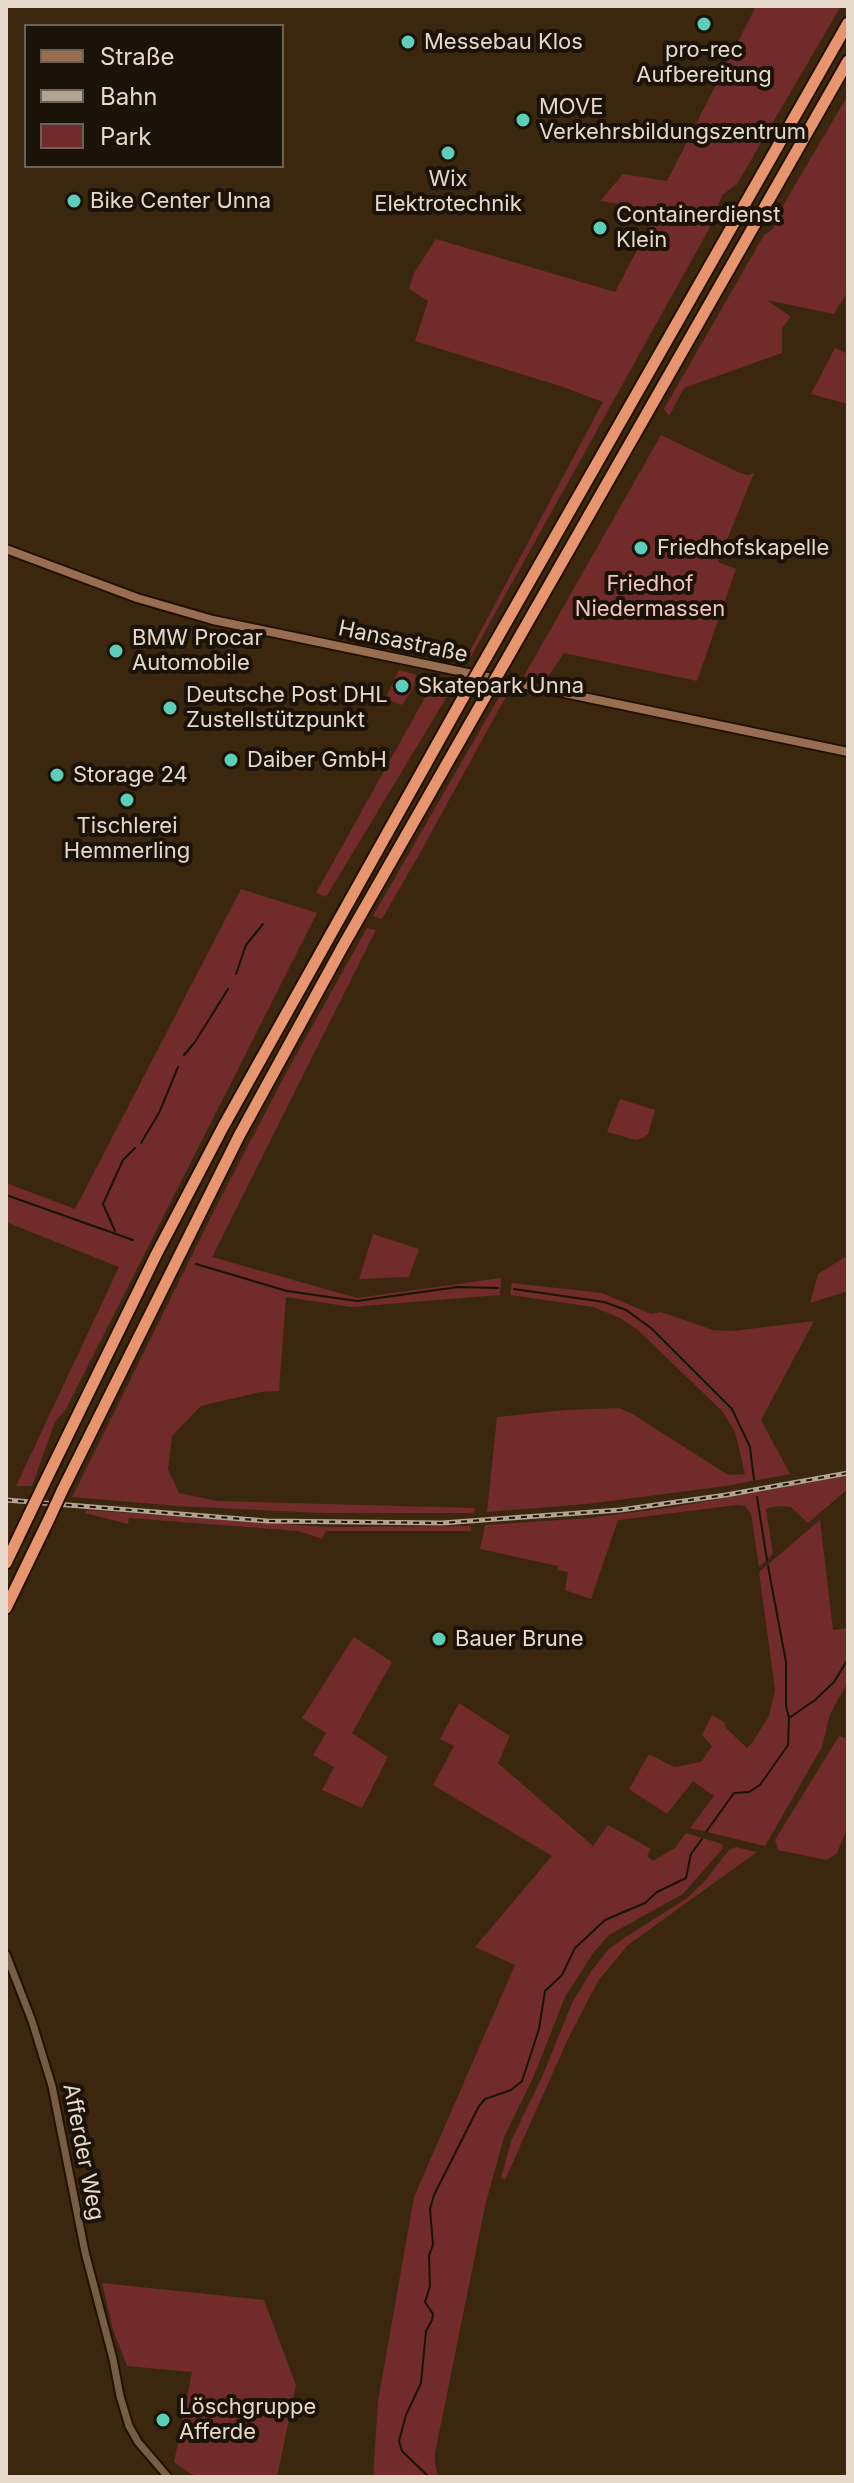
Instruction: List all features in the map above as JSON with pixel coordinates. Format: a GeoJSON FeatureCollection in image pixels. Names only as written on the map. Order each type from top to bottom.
{"type":"FeatureCollection","features":[{"type":"Feature","properties":{"kind":"highway"},"geometry":{"type":"LineString","coordinates":[[6,1563],[156,1255],[325,940],[848,23]]}},
{"type":"Feature","properties":{"kind":"highway"},"geometry":{"type":"LineString","coordinates":[[6,1608],[176,1259],[343,946],[848,61]]}},
{"type":"Feature","properties":{"kind":"main road","name":"Hansastraße"},"geometry":{"type":"LineString","coordinates":[[6,549],[137,598],[213,620],[848,752]]}},
{"type":"Feature","properties":{"kind":"street","name":"Afferder Weg"},"geometry":{"type":"LineString","coordinates":[[6,1954],[32,2021],[52,2086],[85,2252],[129,2426],[138,2442],[168,2477]]}},
{"type":"Feature","properties":{"kind":"green space"},"geometry":{"type":"Polygon","coordinates":[[[756,6],[841,6],[737,184],[722,195],[709,229],[468,662],[464,662],[603,402],[415,341],[428,301],[409,289],[414,273],[436,239],[615,292],[658,210],[600,201],[623,174],[667,181],[756,6]]]}},
{"type":"Feature","properties":{"kind":"green space"},"geometry":{"type":"Polygon","coordinates":[[[848,95],[848,291],[834,314],[767,300],[791,317],[782,328],[782,353],[684,388],[669,416],[664,409],[764,235],[774,228],[778,214],[848,95]]]}},
{"type":"Feature","properties":{"kind":"green space"},"geometry":{"type":"Polygon","coordinates":[[[835,348],[848,354],[848,404],[811,394],[835,348]]]}},
{"type":"Feature","properties":{"kind":"green space","name":"Friedhof Niedermassen"},"geometry":{"type":"Polygon","coordinates":[[[661,435],[738,472],[754,473],[718,562],[736,569],[697,681],[564,653],[545,681],[524,676],[661,435]]]}},
{"type":"Feature","properties":{"kind":"green space","name":"Skatepark Unna"},"geometry":{"type":"Polygon","coordinates":[[[399,670],[416,675],[413,689],[402,705],[385,699],[399,670]]]}},
{"type":"Feature","properties":{"kind":"green space"},"geometry":{"type":"Polygon","coordinates":[[[432,685],[451,690],[326,897],[316,893],[432,685]]]}},
{"type":"Feature","properties":{"kind":"green space"},"geometry":{"type":"Polygon","coordinates":[[[503,690],[509,691],[420,853],[382,919],[373,916],[503,690]]]}},
{"type":"Feature","properties":{"kind":"green space"},"geometry":{"type":"Polygon","coordinates":[[[241,889],[317,913],[66,1409],[55,1422],[32,1486],[16,1486],[119,1267],[6,1222],[6,1183],[75,1209],[241,889]]]}},
{"type":"Feature","properties":{"kind":"green space"},"geometry":{"type":"Polygon","coordinates":[[[367,928],[376,930],[212,1257],[357,1298],[501,1278],[500,1295],[351,1307],[286,1297],[279,1391],[260,1392],[201,1406],[172,1436],[168,1469],[179,1493],[217,1501],[475,1508],[474,1513],[321,1513],[72,1497],[216,1207],[367,928]]]}},
{"type":"Feature","properties":{"kind":"green space"},"geometry":{"type":"Polygon","coordinates":[[[620,1099],[655,1110],[648,1134],[643,1138],[636,1140],[607,1132],[620,1099]]]}},
{"type":"Feature","properties":{"kind":"green space"},"geometry":{"type":"Polygon","coordinates":[[[373,1234],[419,1249],[409,1277],[359,1279],[373,1234]]]}},
{"type":"Feature","properties":{"kind":"green space"},"geometry":{"type":"Polygon","coordinates":[[[848,1258],[848,1291],[810,1303],[818,1274],[848,1258]]]}},
{"type":"Feature","properties":{"kind":"green space"},"geometry":{"type":"Polygon","coordinates":[[[512,1283],[602,1293],[651,1314],[661,1312],[713,1330],[733,1331],[814,1321],[761,1420],[790,1474],[726,1486],[587,1504],[487,1512],[497,1417],[619,1408],[728,1475],[745,1474],[735,1432],[723,1412],[638,1330],[620,1318],[593,1307],[510,1295],[512,1283]]]}},
{"type":"Feature","properties":{"kind":"green space"},"geometry":{"type":"Polygon","coordinates":[[[848,1476],[848,1489],[808,1523],[791,1507],[766,1509],[773,1554],[759,1567],[751,1514],[745,1506],[737,1505],[618,1520],[591,1599],[565,1590],[568,1572],[557,1570],[558,1566],[480,1549],[485,1525],[589,1518],[674,1507],[848,1476]]]}},
{"type":"Feature","properties":{"kind":"green space"},"geometry":{"type":"Polygon","coordinates":[[[86,1510],[326,1527],[471,1526],[471,1531],[326,1531],[322,1539],[298,1531],[129,1518],[128,1524],[85,1513],[86,1510]]]}},
{"type":"Feature","properties":{"kind":"green space"},"geometry":{"type":"Polygon","coordinates":[[[820,1520],[833,1630],[848,1628],[848,1682],[830,1714],[822,1747],[765,1846],[690,1828],[714,1796],[693,1781],[667,1814],[629,1789],[649,1754],[674,1767],[701,1762],[712,1746],[702,1735],[712,1715],[724,1722],[726,1728],[747,1748],[752,1743],[769,1716],[775,1690],[759,1572],[820,1520]]]}},
{"type":"Feature","properties":{"kind":"green space"},"geometry":{"type":"Polygon","coordinates":[[[354,1637],[392,1662],[352,1733],[388,1757],[362,1808],[322,1790],[334,1767],[313,1755],[326,1733],[302,1718],[354,1637]]]}},
{"type":"Feature","properties":{"kind":"green space"},"geometry":{"type":"Polygon","coordinates":[[[459,1703],[510,1736],[498,1763],[593,1846],[608,1825],[651,1849],[647,1856],[653,1861],[675,1848],[686,1833],[722,1844],[723,1848],[683,1894],[609,1935],[593,1953],[565,1997],[533,2078],[504,2137],[485,2206],[435,2453],[438,2477],[373,2477],[378,2401],[414,2197],[515,1965],[475,1947],[552,1856],[433,1785],[454,1746],[440,1739],[459,1703]]]}},
{"type":"Feature","properties":{"kind":"green space"},"geometry":{"type":"Polygon","coordinates":[[[839,1736],[848,1739],[848,1826],[837,1853],[827,1860],[778,1850],[775,1840],[839,1736]]]}},
{"type":"Feature","properties":{"kind":"green space"},"geometry":{"type":"Polygon","coordinates":[[[736,1847],[757,1852],[628,1945],[598,1981],[567,2041],[505,2180],[501,2177],[512,2139],[542,2077],[572,2003],[592,1970],[608,1950],[686,1899],[729,1850],[736,1847]]]}},
{"type":"Feature","properties":{"kind":"green space"},"geometry":{"type":"Polygon","coordinates":[[[102,2283],[264,2300],[296,2385],[277,2477],[204,2477],[191,2474],[174,2462],[192,2372],[127,2366],[113,2330],[102,2283]]]}},
{"type":"Feature","properties":{"kind":"waterway"},"geometry":{"type":"LineString","coordinates":[[236,974],[246,945],[263,924]]}},
{"type":"Feature","properties":{"kind":"waterway"},"geometry":{"type":"LineString","coordinates":[[184,1055],[228,989]]}},
{"type":"Feature","properties":{"kind":"waterway"},"geometry":{"type":"LineString","coordinates":[[141,1143],[159,1113],[178,1067]]}},
{"type":"Feature","properties":{"kind":"waterway"},"geometry":{"type":"LineString","coordinates":[[115,1231],[103,1204],[123,1160],[135,1148]]}},
{"type":"Feature","properties":{"kind":"waterway"},"geometry":{"type":"LineString","coordinates":[[6,1195],[133,1240]]}},
{"type":"Feature","properties":{"kind":"waterway"},"geometry":{"type":"LineString","coordinates":[[196,1264],[287,1291],[357,1301],[458,1287],[498,1288]]}},
{"type":"Feature","properties":{"kind":"waterway"},"geometry":{"type":"LineString","coordinates":[[514,1289],[604,1302],[626,1310],[651,1328],[732,1409],[750,1447],[754,1480]]}},
{"type":"Feature","properties":{"kind":"waterway"},"geometry":{"type":"LineString","coordinates":[[757,1497],[767,1560]]}},
{"type":"Feature","properties":{"kind":"waterway"},"geometry":{"type":"LineString","coordinates":[[768,1566],[786,1662],[789,1718]]}},
{"type":"Feature","properties":{"kind":"waterway"},"geometry":{"type":"LineString","coordinates":[[706,1832],[734,1793],[749,1792],[760,1785],[788,1745],[789,1718],[834,1682],[848,1659]]}},
{"type":"Feature","properties":{"kind":"waterway"},"geometry":{"type":"LineString","coordinates":[[429,2477],[402,2451],[399,2441],[406,2415],[421,2383],[426,2331],[433,2314],[425,2302],[430,2286],[429,2255],[433,2245],[430,2209],[434,2195],[479,2106],[485,2099],[511,2090],[522,2081],[539,2029],[545,1991],[562,1975],[575,1948],[605,1920],[645,1903],[657,1892],[686,1878],[691,1854],[702,1839]]}},
{"type":"Feature","properties":{"kind":"railway"},"geometry":{"type":"LineString","coordinates":[[6,1500],[267,1521],[442,1523],[620,1510],[848,1473]]}},
{"type":"Feature","properties":{"kind":"place","name":"pro-rec Aufbereitung"},"geometry":{"type":"Point","coordinates":[704,24]}},
{"type":"Feature","properties":{"kind":"place","name":"Messebau Klos"},"geometry":{"type":"Point","coordinates":[408,42]}},
{"type":"Feature","properties":{"kind":"place","name":"MOVE Verkehrsbildungszentrum"},"geometry":{"type":"Point","coordinates":[523,120]}},
{"type":"Feature","properties":{"kind":"place","name":"Wix Elektrotechnik"},"geometry":{"type":"Point","coordinates":[448,153]}},
{"type":"Feature","properties":{"kind":"place","name":"Bike Center Unna"},"geometry":{"type":"Point","coordinates":[74,201]}},
{"type":"Feature","properties":{"kind":"place","name":"Containerdienst Klein"},"geometry":{"type":"Point","coordinates":[600,228]}},
{"type":"Feature","properties":{"kind":"place","name":"Friedhofskapelle"},"geometry":{"type":"Point","coordinates":[641,548]}},
{"type":"Feature","properties":{"kind":"place","name":"BMW Procar Automobile"},"geometry":{"type":"Point","coordinates":[116,651]}},
{"type":"Feature","properties":{"kind":"place","name":"Skatepark Unna"},"geometry":{"type":"Point","coordinates":[402,686]}},
{"type":"Feature","properties":{"kind":"place","name":"Deutsche Post DHL Zustellstützpunkt"},"geometry":{"type":"Point","coordinates":[170,708]}},
{"type":"Feature","properties":{"kind":"place","name":"Daiber GmbH"},"geometry":{"type":"Point","coordinates":[231,760]}},
{"type":"Feature","properties":{"kind":"place","name":"Storage 24"},"geometry":{"type":"Point","coordinates":[57,775]}},
{"type":"Feature","properties":{"kind":"place","name":"Tischlerei Hemmerling"},"geometry":{"type":"Point","coordinates":[127,800]}},
{"type":"Feature","properties":{"kind":"place","name":"Bauer Brune"},"geometry":{"type":"Point","coordinates":[439,1639]}},
{"type":"Feature","properties":{"kind":"place","name":"Löschgruppe Afferde"},"geometry":{"type":"Point","coordinates":[163,2420]}}]}
